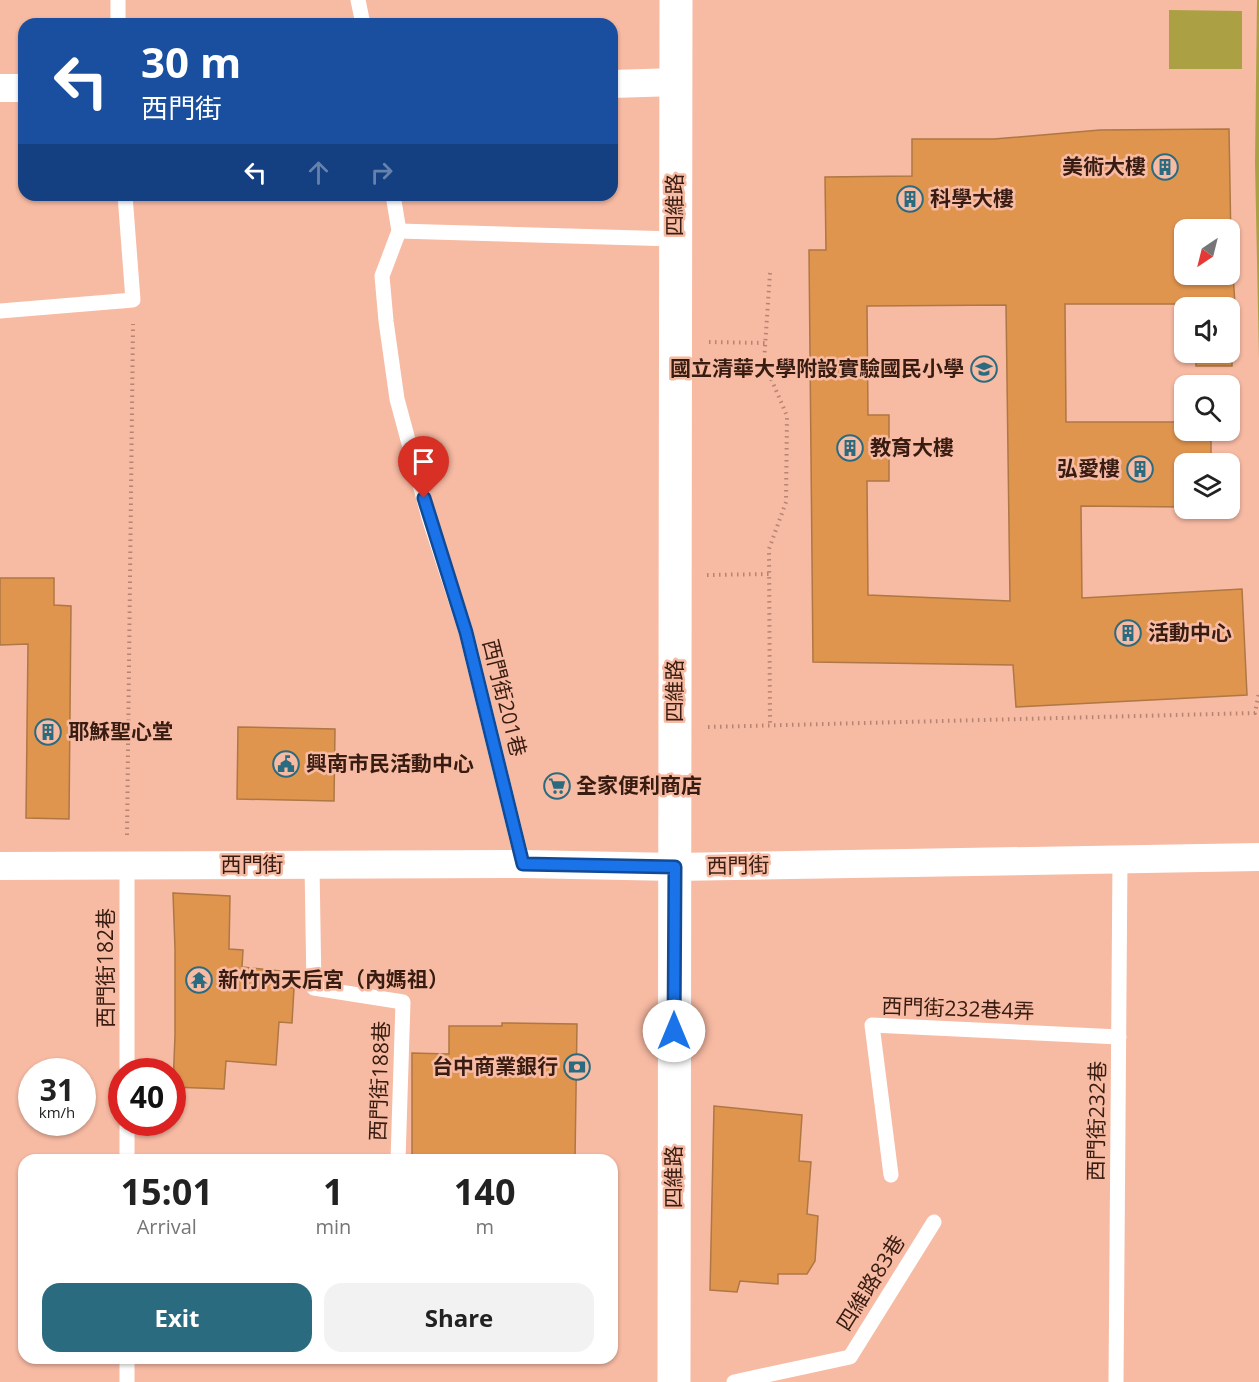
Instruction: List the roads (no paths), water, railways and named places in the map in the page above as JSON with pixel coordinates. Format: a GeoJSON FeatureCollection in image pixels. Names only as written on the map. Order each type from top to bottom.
{"type":"FeatureCollection","features":[{"type":"Feature","properties":{"kind":"street","name":"四維路"},"geometry":{"type":"LineString","coordinates":[[674,1382],[676,0]]}},
{"type":"Feature","properties":{"kind":"street"},"geometry":{"type":"LineString","coordinates":[[618,84],[675,82]]}},
{"type":"Feature","properties":{"kind":"street"},"geometry":{"type":"LineString","coordinates":[[0,88],[18,88]]}},
{"type":"Feature","properties":{"kind":"street","name":"西門街"},"geometry":{"type":"LineString","coordinates":[[0,866],[523,864],[675,867],[1259,857]]}},
{"type":"Feature","properties":{"kind":"lane"},"geometry":{"type":"LineString","coordinates":[[118,0],[118,18]]}},
{"type":"Feature","properties":{"kind":"lane"},"geometry":{"type":"LineString","coordinates":[[358,0],[362,18]]}},
{"type":"Feature","properties":{"kind":"lane"},"geometry":{"type":"LineString","coordinates":[[0,311],[133,300],[125,201]]}},
{"type":"Feature","properties":{"kind":"lane"},"geometry":{"type":"LineString","coordinates":[[394,201],[399,231],[675,239]]}},
{"type":"Feature","properties":{"kind":"lane","name":"西門街201巷"},"geometry":{"type":"LineString","coordinates":[[399,231],[382,276],[397,399],[429,518],[466,632],[523,864]]}},
{"type":"Feature","properties":{"kind":"lane","name":"西門街232巷"},"geometry":{"type":"LineString","coordinates":[[1116,1382],[1120,860]]}},
{"type":"Feature","properties":{"kind":"lane","name":"西門街188巷"},"geometry":{"type":"LineString","coordinates":[[312,865],[314,988],[403,1002],[398,1154]]}},
{"type":"Feature","properties":{"kind":"lane","name":"西門街182巷"},"geometry":{"type":"LineString","coordinates":[[127,866],[127,1058]]}},
{"type":"Feature","properties":{"kind":"lane","name":"西門街232巷4弄"},"geometry":{"type":"LineString","coordinates":[[891,1175],[872,1024],[1119,1037]]}},
{"type":"Feature","properties":{"kind":"lane"},"geometry":{"type":"LineString","coordinates":[[127,1136],[127,1154]]}},
{"type":"Feature","properties":{"kind":"lane","name":"四維路83巷"},"geometry":{"type":"LineString","coordinates":[[734,1382],[850,1357],[934,1222]]}},
{"type":"Feature","properties":{"kind":"lane"},"geometry":{"type":"LineString","coordinates":[[127,1364],[127,1382]]}},
{"type":"Feature","properties":{"kind":"place","name":"美術大樓"},"geometry":{"type":"Point","coordinates":[1165,167]}},
{"type":"Feature","properties":{"kind":"place","name":"科學大樓"},"geometry":{"type":"Point","coordinates":[910,199]}},
{"type":"Feature","properties":{"kind":"place","name":"國立清華大學附設實驗國民小學"},"geometry":{"type":"Point","coordinates":[984,369]}},
{"type":"Feature","properties":{"kind":"place","name":"教育大樓"},"geometry":{"type":"Point","coordinates":[850,448]}},
{"type":"Feature","properties":{"kind":"place","name":"弘愛樓"},"geometry":{"type":"Point","coordinates":[1140,469]}},
{"type":"Feature","properties":{"kind":"place","name":"活動中心"},"geometry":{"type":"Point","coordinates":[1128,633]}},
{"type":"Feature","properties":{"kind":"place","name":"耶穌聖心堂"},"geometry":{"type":"Point","coordinates":[48,732]}},
{"type":"Feature","properties":{"kind":"place","name":"興南市民活動中心"},"geometry":{"type":"Point","coordinates":[286,764]}},
{"type":"Feature","properties":{"kind":"place","name":"全家便利商店"},"geometry":{"type":"Point","coordinates":[557,786]}},
{"type":"Feature","properties":{"kind":"place","name":"新竹內天后宮（內媽祖）"},"geometry":{"type":"Point","coordinates":[199,980]}},
{"type":"Feature","properties":{"kind":"place","name":"台中商業銀行"},"geometry":{"type":"Point","coordinates":[577,1067]}}]}
